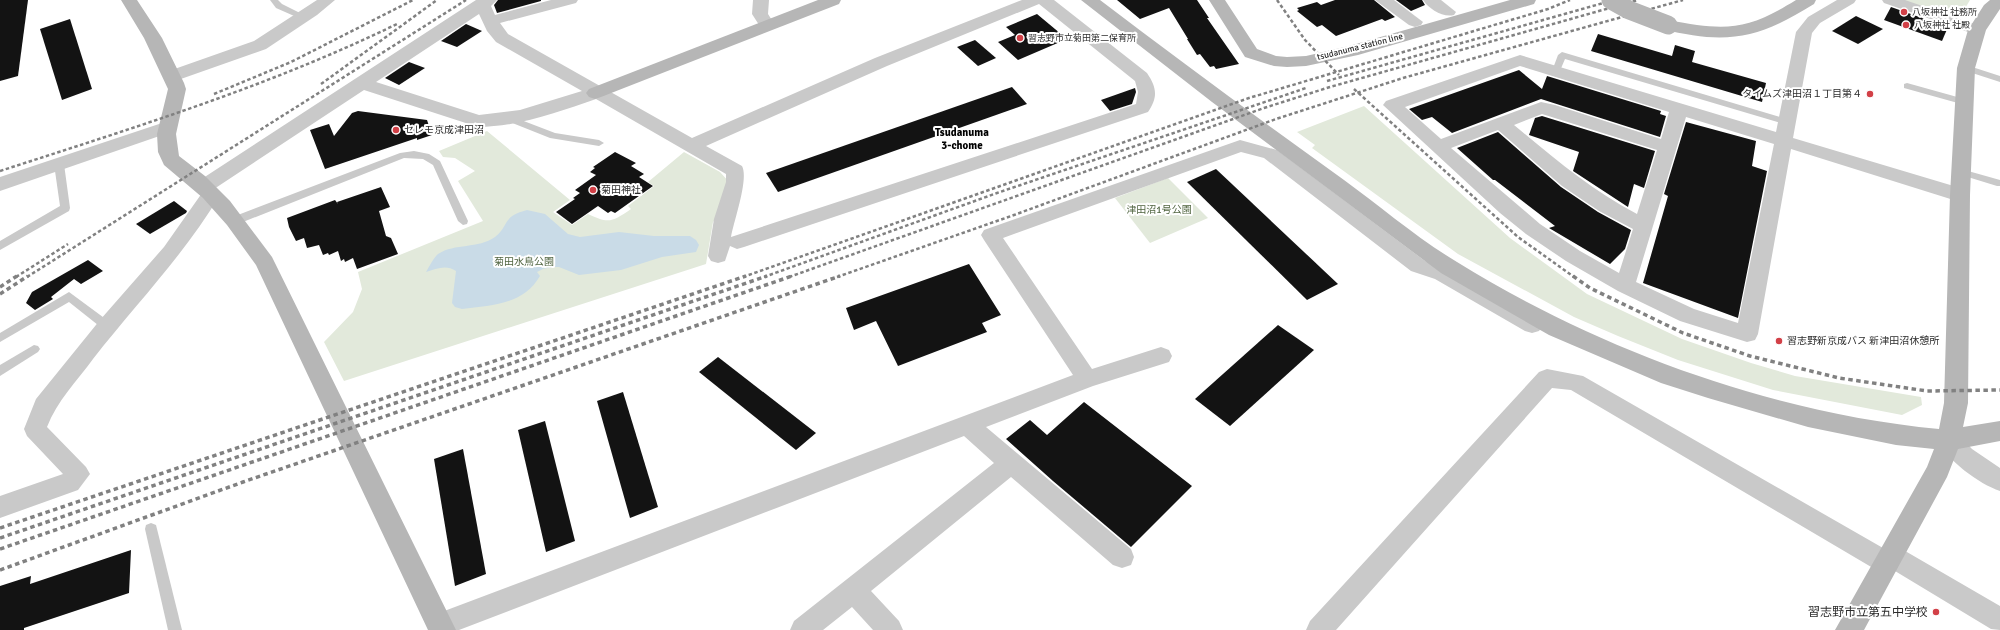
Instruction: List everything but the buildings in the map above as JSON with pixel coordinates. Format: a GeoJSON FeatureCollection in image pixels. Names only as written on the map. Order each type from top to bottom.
{"type":"FeatureCollection","features":[{"type":"Feature","properties":{"kind":"street"},"geometry":{"type":"LineString","coordinates":[[129,0],[153,38],[177,89],[168,127],[168,155],[171,160],[207,191],[234,221],[265,262],[437,628],[966,424],[1087,379],[1161,356]]}},
{"type":"Feature","properties":{"kind":"street"},"geometry":{"type":"LineString","coordinates":[[172,76],[260,45],[309,10],[327,0]]}},
{"type":"Feature","properties":{"kind":"street"},"geometry":{"type":"LineString","coordinates":[[490,21],[570,0]]}},
{"type":"Feature","properties":{"kind":"street"},"geometry":{"type":"LineString","coordinates":[[761,0],[760,14],[767,25]]}},
{"type":"Feature","properties":{"kind":"street"},"geometry":{"type":"LineString","coordinates":[[362,83],[478,121],[488,122],[508,118],[595,93],[833,0]]}},
{"type":"Feature","properties":{"kind":"street"},"geometry":{"type":"LineString","coordinates":[[690,146],[881,62],[1036,0]]}},
{"type":"Feature","properties":{"kind":"street"},"geometry":{"type":"LineString","coordinates":[[737,242],[1142,108],[1146,102],[1148,93],[1146,85],[1141,77],[1044,0]]}},
{"type":"Feature","properties":{"kind":"street"},"geometry":{"type":"LineString","coordinates":[[1089,0],[1218,98],[1448,267],[1557,329],[1669,376],[1808,417],[1896,435],[1949,440],[2000,431]]}},
{"type":"Feature","properties":{"kind":"street"},"geometry":{"type":"LineString","coordinates":[[1383,0],[1415,22]]}},
{"type":"Feature","properties":{"kind":"street"},"geometry":{"type":"LineString","coordinates":[[1431,0],[1448,12]]}},
{"type":"Feature","properties":{"kind":"street"},"geometry":{"type":"LineString","coordinates":[[1352,51],[1371,35],[1487,0]]}},
{"type":"Feature","properties":{"kind":"street","name":"tsudanuma station line"},"geometry":{"type":"LineString","coordinates":[[1219,1],[1244,44],[1251,53],[1274,61],[1306,61],[1385,42],[1528,0]]}},
{"type":"Feature","properties":{"kind":"street"},"geometry":{"type":"LineString","coordinates":[[1611,0],[1648,19],[1668,25],[1710,32],[1730,32],[1750,29],[1772,21],[1808,0]]}},
{"type":"Feature","properties":{"kind":"street"},"geometry":{"type":"LineString","coordinates":[[1848,0],[1814,20],[1804,32],[1784,141],[1747,334],[1687,315],[1625,286],[1573,256],[1533,229],[1506,208],[1392,105],[1520,60],[1679,109],[1784,141],[1960,195]]}},
{"type":"Feature","properties":{"kind":"street"},"geometry":{"type":"LineString","coordinates":[[1890,0],[1977,30]]}},
{"type":"Feature","properties":{"kind":"street"},"geometry":{"type":"LineString","coordinates":[[1850,630],[1938,470],[1949,440],[1956,403],[1960,195],[1966,68],[1977,30],[1990,9],[2000,0]]}},
{"type":"Feature","properties":{"kind":"street"},"geometry":{"type":"LineString","coordinates":[[0,507],[70,483],[78,474],[35,429],[44,406],[107,326],[171,252],[207,191],[362,83],[486,2],[490,21],[495,31],[502,38],[595,93],[735,171],[735,182],[724,219],[718,256]]}},
{"type":"Feature","properties":{"kind":"street"},"geometry":{"type":"LineString","coordinates":[[1438,146],[1541,108],[1668,147]]}},
{"type":"Feature","properties":{"kind":"street"},"geometry":{"type":"LineString","coordinates":[[1625,286],[1679,109]]}},
{"type":"Feature","properties":{"kind":"street"},"geometry":{"type":"LineString","coordinates":[[1501,123],[1569,181],[1606,206],[1643,226]]}},
{"type":"Feature","properties":{"kind":"street"},"geometry":{"type":"LineString","coordinates":[[0,184],[168,127]]}},
{"type":"Feature","properties":{"kind":"street"},"geometry":{"type":"LineString","coordinates":[[1087,379],[991,235],[1240,146],[1270,154],[1418,266],[1442,273],[1535,326],[1557,329]]}},
{"type":"Feature","properties":{"kind":"street"},"geometry":{"type":"LineString","coordinates":[[1319,630],[1547,378],[1575,382],[1889,560],[2000,620]]}},
{"type":"Feature","properties":{"kind":"street"},"geometry":{"type":"LineString","coordinates":[[966,424],[1122,557]]}},
{"type":"Feature","properties":{"kind":"street"},"geometry":{"type":"LineString","coordinates":[[1949,440],[1973,464],[2000,481]]}},
{"type":"Feature","properties":{"kind":"street"},"geometry":{"type":"LineString","coordinates":[[803,630],[1011,463]]}},
{"type":"Feature","properties":{"kind":"street"},"geometry":{"type":"LineString","coordinates":[[853,590],[890,630]]}},
{"type":"Feature","properties":{"kind":"lane"},"geometry":{"type":"LineString","coordinates":[[274,0],[279,6],[309,10]]}},
{"type":"Feature","properties":{"kind":"lane"},"geometry":{"type":"LineString","coordinates":[[1556,71],[1562,55],[1787,122]]}},
{"type":"Feature","properties":{"kind":"lane"},"geometry":{"type":"LineString","coordinates":[[1966,68],[2000,79]]}},
{"type":"Feature","properties":{"kind":"lane"},"geometry":{"type":"LineString","coordinates":[[1907,86],[1965,102]]}},
{"type":"Feature","properties":{"kind":"lane"},"geometry":{"type":"LineString","coordinates":[[508,118],[552,136],[599,143]]}},
{"type":"Feature","properties":{"kind":"lane"},"geometry":{"type":"LineString","coordinates":[[234,221],[403,155],[414,154],[426,156],[437,163],[463,221]]}},
{"type":"Feature","properties":{"kind":"lane"},"geometry":{"type":"LineString","coordinates":[[0,246],[65,208],[59,164]]}},
{"type":"Feature","properties":{"kind":"lane"},"geometry":{"type":"LineString","coordinates":[[1961,172],[1992,181]]}},
{"type":"Feature","properties":{"kind":"lane"},"geometry":{"type":"LineString","coordinates":[[0,338],[69,296],[107,326]]}},
{"type":"Feature","properties":{"kind":"lane"},"geometry":{"type":"LineString","coordinates":[[0,371],[34,349]]}},
{"type":"Feature","properties":{"kind":"lane"},"geometry":{"type":"LineString","coordinates":[[151,529],[175,630]]}},
{"type":"Feature","properties":{"kind":"green space"},"geometry":{"type":"Polygon","coordinates":[[[1898,0],[1970,0],[1958,20],[1898,0]]]}},
{"type":"Feature","properties":{"kind":"green space"},"geometry":{"type":"Polygon","coordinates":[[[1364,106],[1510,238],[1587,294],[1682,339],[1751,363],[1795,376],[1921,397],[1922,405],[1902,415],[1773,390],[1678,360],[1574,317],[1458,254],[1312,148],[1315,145],[1297,132],[1364,106]]]}},
{"type":"Feature","properties":{"kind":"green space","name":"菊田水鳥公園"},"geometry":{"type":"Polygon","coordinates":[[[487,131],[570,200],[553,212],[572,225],[588,214],[601,219],[610,220],[615,219],[625,213],[631,209],[628,206],[654,186],[648,182],[684,152],[720,172],[730,183],[717,218],[713,222],[706,264],[344,381],[324,342],[353,312],[362,289],[358,272],[483,221],[458,181],[475,171],[455,158],[443,157],[439,151],[487,131]]]}},
{"type":"Feature","properties":{"kind":"green space","name":"津田沼1号公園"},"geometry":{"type":"Polygon","coordinates":[[[1168,178],[1208,218],[1150,243],[1115,198],[1168,178]]]}},
{"type":"Feature","properties":{"kind":"water"},"geometry":{"type":"Polygon","coordinates":[[[527,210],[545,214],[568,234],[580,237],[619,232],[654,236],[690,236],[696,240],[699,245],[696,252],[662,257],[621,270],[579,275],[559,267],[543,269],[537,272],[540,276],[533,286],[516,298],[506,302],[484,306],[462,309],[455,307],[452,303],[456,271],[445,267],[426,272],[435,257],[438,254],[452,248],[474,245],[488,241],[500,233],[509,218],[527,210]]]}},
{"type":"Feature","properties":{"kind":"railway"},"geometry":{"type":"LineString","coordinates":[[214,94],[291,62],[413,0]]}},
{"type":"Feature","properties":{"kind":"railway"},"geometry":{"type":"LineString","coordinates":[[321,84],[437,0]]}},
{"type":"Feature","properties":{"kind":"railway"},"geometry":{"type":"LineString","coordinates":[[27,277],[466,0]]}},
{"type":"Feature","properties":{"kind":"railway"},"geometry":{"type":"LineString","coordinates":[[1277,0],[1305,40],[1336,72]]}},
{"type":"Feature","properties":{"kind":"railway"},"geometry":{"type":"LineString","coordinates":[[1336,72],[1548,9],[1570,0]]}},
{"type":"Feature","properties":{"kind":"railway"},"geometry":{"type":"LineString","coordinates":[[1327,81],[1614,0]]}},
{"type":"Feature","properties":{"kind":"railway"},"geometry":{"type":"LineString","coordinates":[[789,277],[1264,108],[1330,87],[1638,0]]}},
{"type":"Feature","properties":{"kind":"railway"},"geometry":{"type":"LineString","coordinates":[[1358,93],[1403,78],[1683,0]]}},
{"type":"Feature","properties":{"kind":"railway"},"geometry":{"type":"LineString","coordinates":[[0,171],[152,121],[252,86],[301,67],[399,23]]}},
{"type":"Feature","properties":{"kind":"railway"},"geometry":{"type":"LineString","coordinates":[[743,277],[1249,98],[1336,72]]}},
{"type":"Feature","properties":{"kind":"railway"},"geometry":{"type":"LineString","coordinates":[[1336,72],[1339,75]]}},
{"type":"Feature","properties":{"kind":"railway"},"geometry":{"type":"LineString","coordinates":[[764,277],[997,193],[1306,88]]}},
{"type":"Feature","properties":{"kind":"railway"},"geometry":{"type":"LineString","coordinates":[[1354,89],[1358,93]]}},
{"type":"Feature","properties":{"kind":"railway"},"geometry":{"type":"LineString","coordinates":[[837,277],[1014,215],[1276,119],[1358,93]]}},
{"type":"Feature","properties":{"kind":"railway"},"geometry":{"type":"LineString","coordinates":[[1358,93],[1518,237],[1574,277]]}},
{"type":"Feature","properties":{"kind":"railway"},"geometry":{"type":"LineString","coordinates":[[16,277],[68,244]]}},
{"type":"Feature","properties":{"kind":"railway"},"geometry":{"type":"LineString","coordinates":[[0,287],[17,276]]}},
{"type":"Feature","properties":{"kind":"railway"},"geometry":{"type":"LineString","coordinates":[[0,294],[28,276]]}},
{"type":"Feature","properties":{"kind":"railway"},"geometry":{"type":"LineString","coordinates":[[0,528],[746,276]]}},
{"type":"Feature","properties":{"kind":"railway"},"geometry":{"type":"LineString","coordinates":[[0,538],[767,276]]}},
{"type":"Feature","properties":{"kind":"railway"},"geometry":{"type":"LineString","coordinates":[[0,549],[792,276]]}},
{"type":"Feature","properties":{"kind":"railway"},"geometry":{"type":"LineString","coordinates":[[0,570],[243,482],[840,276]]}},
{"type":"Feature","properties":{"kind":"railway"},"geometry":{"type":"LineString","coordinates":[[1573,276],[1590,288],[1683,333],[1750,356],[1839,378],[1927,391],[2000,390]]}},
{"type":"Feature","properties":{"kind":"place","name":"八坂神社 社務所"},"geometry":{"type":"Point","coordinates":[1904,12]}},
{"type":"Feature","properties":{"kind":"place","name":"八坂神社 社殿"},"geometry":{"type":"Point","coordinates":[1906,25]}},
{"type":"Feature","properties":{"kind":"place","name":"習志野市立菊田第二保育所"},"geometry":{"type":"Point","coordinates":[1020,38]}},
{"type":"Feature","properties":{"kind":"place","name":"タイムズ津田沼１丁目第４"},"geometry":{"type":"Point","coordinates":[1870,94]}},
{"type":"Feature","properties":{"kind":"place","name":"セレモ京成津田沼"},"geometry":{"type":"Point","coordinates":[396,130]}},
{"type":"Feature","properties":{"kind":"place","name":"菊田神社"},"geometry":{"type":"Point","coordinates":[593,190]}},
{"type":"Feature","properties":{"kind":"place","name":"習志野新京成バス 新津田沼休憩所"},"geometry":{"type":"Point","coordinates":[1779,341]}},
{"type":"Feature","properties":{"kind":"place","name":"習志野市立第五中学校"},"geometry":{"type":"Point","coordinates":[1936,612]}},
{"type":"Feature","properties":{"kind":"district","name":"Tsudanuma 3-chome"},"geometry":{"type":"Point","coordinates":[962,138]}}]}
